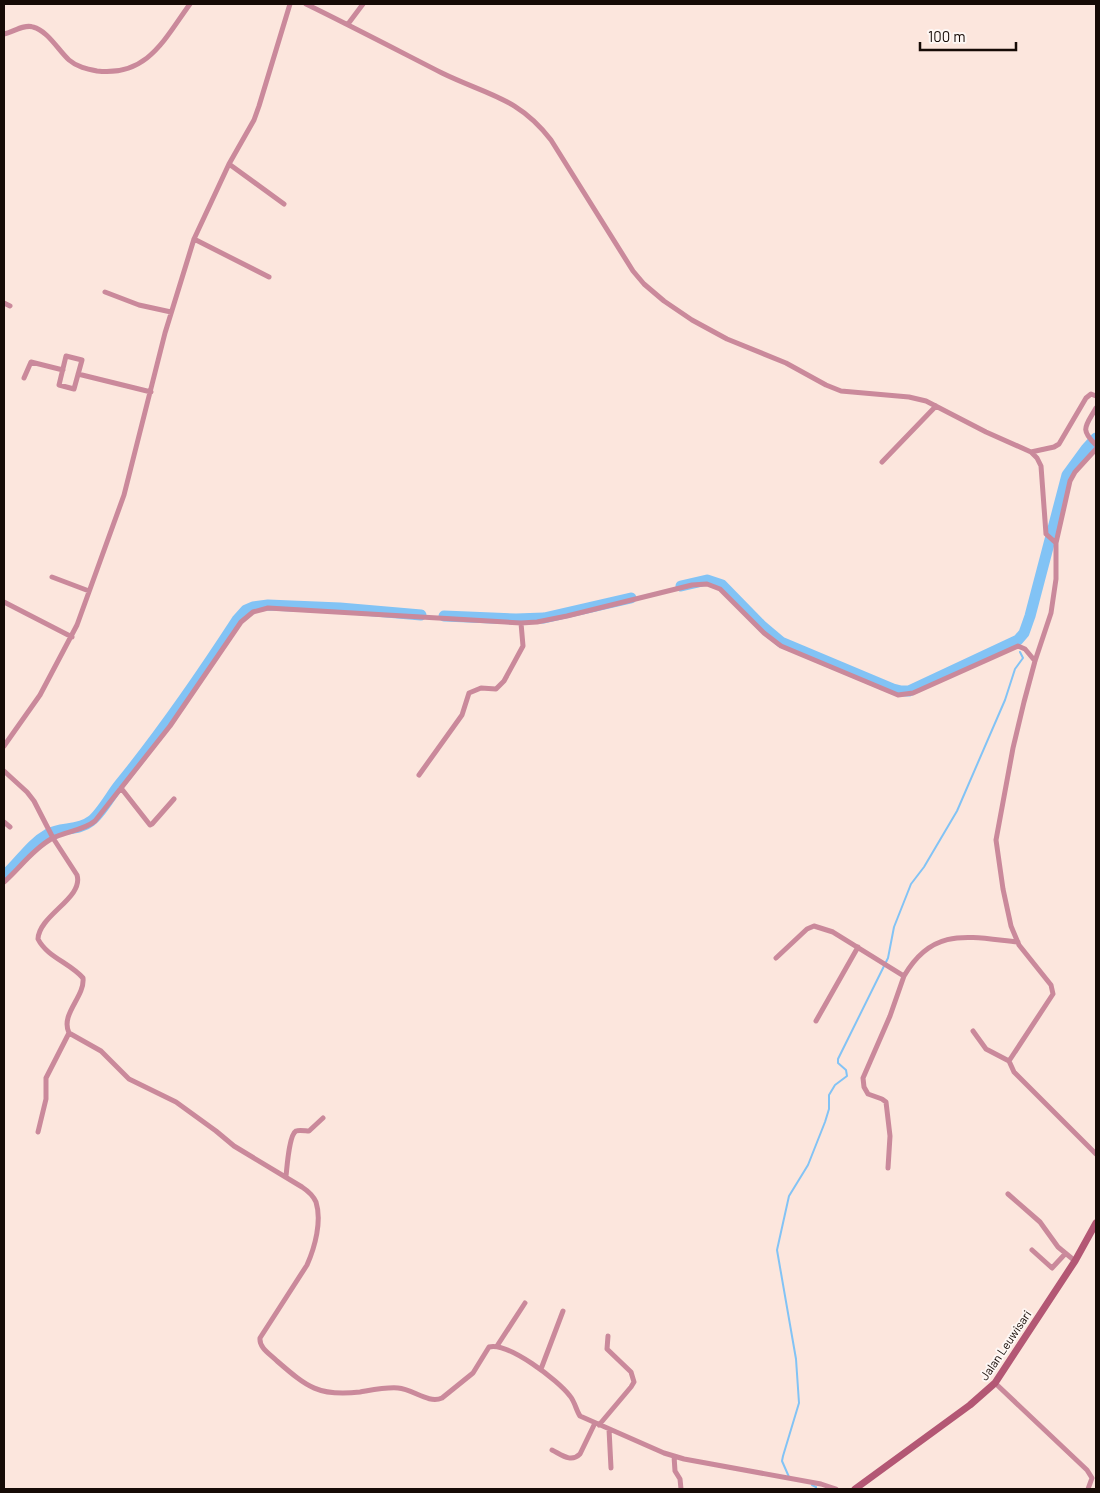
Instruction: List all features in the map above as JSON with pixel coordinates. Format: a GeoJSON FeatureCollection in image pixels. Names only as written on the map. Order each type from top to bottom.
{"type":"FeatureCollection","features":[{"type":"Feature","properties":{"kind":"main road","name":"Jalan Leuwisari"},"geometry":{"type":"LineString","coordinates":[[855,1489],[970,1406],[995,1382],[1075,1261],[1096,1223]]}},
{"type":"Feature","properties":{"kind":"street"},"geometry":{"type":"LineString","coordinates":[[4,34],[14,32],[25,26],[34,27],[78,66],[104,72],[119,71],[134,66],[146,59],[160,46],[167,39],[190,4]]}},
{"type":"Feature","properties":{"kind":"street"},"geometry":{"type":"LineString","coordinates":[[4,746],[40,695],[72,637],[124,495],[171,312],[194,239],[229,164],[254,120],[290,4]]}},
{"type":"Feature","properties":{"kind":"street"},"geometry":{"type":"LineString","coordinates":[[306,4],[445,74],[509,101],[527,114],[551,140],[633,271],[644,284],[664,301],[692,320],[727,338],[786,363],[833,388],[918,399],[1031,452],[1041,466],[1046,534],[1052,540]]}},
{"type":"Feature","properties":{"kind":"street"},"geometry":{"type":"LineString","coordinates":[[348,24],[364,4]]}},
{"type":"Feature","properties":{"kind":"street"},"geometry":{"type":"LineString","coordinates":[[229,164],[284,204]]}},
{"type":"Feature","properties":{"kind":"street"},"geometry":{"type":"LineString","coordinates":[[194,239],[269,277]]}},
{"type":"Feature","properties":{"kind":"street"},"geometry":{"type":"LineString","coordinates":[[105,292],[139,305],[171,312]]}},
{"type":"Feature","properties":{"kind":"street"},"geometry":{"type":"LineString","coordinates":[[4,303],[10,306]]}},
{"type":"Feature","properties":{"kind":"street"},"geometry":{"type":"LineString","coordinates":[[66,356],[82,360],[74,389],[59,385],[62,370],[66,356]]}},
{"type":"Feature","properties":{"kind":"street"},"geometry":{"type":"LineString","coordinates":[[24,378],[31,362],[62,370]]}},
{"type":"Feature","properties":{"kind":"street"},"geometry":{"type":"LineString","coordinates":[[78,374],[151,392]]}},
{"type":"Feature","properties":{"kind":"street"},"geometry":{"type":"LineString","coordinates":[[1031,452],[1054,447],[1059,444],[1086,398],[1091,394],[1096,396]]}},
{"type":"Feature","properties":{"kind":"street"},"geometry":{"type":"LineString","coordinates":[[882,462],[936,406]]}},
{"type":"Feature","properties":{"kind":"street"},"geometry":{"type":"LineString","coordinates":[[1009,1061],[1053,994],[1051,985],[1018,942],[1011,926],[1002,889],[996,840],[1013,748],[1035,661],[1051,613],[1056,579],[1052,540],[1070,481],[1095,444],[1085,433],[1085,428],[1096,408]]}},
{"type":"Feature","properties":{"kind":"street"},"geometry":{"type":"LineString","coordinates":[[52,577],[89,591]]}},
{"type":"Feature","properties":{"kind":"street"},"geometry":{"type":"LineString","coordinates":[[4,882],[51,834],[91,824],[98,818],[170,726],[240,622],[253,612],[268,608],[521,623],[567,616],[707,584],[720,589],[764,634],[781,646],[898,696],[914,692],[1017,646],[1022,647],[1035,661]]}},
{"type":"Feature","properties":{"kind":"street"},"geometry":{"type":"LineString","coordinates":[[4,602],[72,637]]}},
{"type":"Feature","properties":{"kind":"street"},"geometry":{"type":"LineString","coordinates":[[419,775],[462,715],[469,693],[481,688],[496,689],[504,681],[523,646],[521,623]]}},
{"type":"Feature","properties":{"kind":"street"},"geometry":{"type":"LineString","coordinates":[[4,771],[34,801],[51,834],[77,875],[78,882],[73,894],[59,906],[38,934],[38,939],[46,951],[62,960],[83,978],[84,985],[72,1008],[67,1025],[69,1033],[46,1078],[46,1099],[38,1132]]}},
{"type":"Feature","properties":{"kind":"street"},"geometry":{"type":"LineString","coordinates":[[121,788],[150,825],[174,799]]}},
{"type":"Feature","properties":{"kind":"street"},"geometry":{"type":"LineString","coordinates":[[4,822],[10,827]]}},
{"type":"Feature","properties":{"kind":"street"},"geometry":{"type":"LineString","coordinates":[[776,958],[807,929],[814,926],[833,932],[904,976]]}},
{"type":"Feature","properties":{"kind":"street"},"geometry":{"type":"LineString","coordinates":[[888,1168],[890,1136],[886,1102],[868,1094],[864,1087],[863,1078],[890,1016],[904,976],[924,950],[938,941],[969,937],[1018,942]]}},
{"type":"Feature","properties":{"kind":"street"},"geometry":{"type":"LineString","coordinates":[[816,1021],[858,947]]}},
{"type":"Feature","properties":{"kind":"street"},"geometry":{"type":"LineString","coordinates":[[973,1031],[986,1049],[1009,1061],[1014,1072],[1096,1154]]}},
{"type":"Feature","properties":{"kind":"street"},"geometry":{"type":"LineString","coordinates":[[69,1033],[101,1051],[129,1080],[176,1102],[234,1146],[286,1176],[312,1194],[316,1202],[318,1220],[314,1248],[307,1265],[260,1338],[262,1347],[288,1370],[319,1391],[333,1393],[396,1387],[436,1400],[442,1398],[473,1372],[489,1347],[497,1346],[541,1370],[569,1394],[580,1416],[597,1424],[625,1434],[674,1456],[821,1484],[836,1489]]}},
{"type":"Feature","properties":{"kind":"street"},"geometry":{"type":"LineString","coordinates":[[286,1176],[291,1140],[294,1133],[309,1131],[323,1118]]}},
{"type":"Feature","properties":{"kind":"street"},"geometry":{"type":"LineString","coordinates":[[1008,1194],[1040,1222],[1065,1254],[1075,1261]]}},
{"type":"Feature","properties":{"kind":"street"},"geometry":{"type":"LineString","coordinates":[[1032,1250],[1052,1268],[1065,1254]]}},
{"type":"Feature","properties":{"kind":"street"},"geometry":{"type":"LineString","coordinates":[[497,1346],[525,1303]]}},
{"type":"Feature","properties":{"kind":"street"},"geometry":{"type":"LineString","coordinates":[[541,1370],[563,1310]]}},
{"type":"Feature","properties":{"kind":"street"},"geometry":{"type":"LineString","coordinates":[[552,1450],[569,1458],[576,1458],[583,1450],[597,1424],[634,1382],[631,1372],[607,1349],[608,1336]]}},
{"type":"Feature","properties":{"kind":"street"},"geometry":{"type":"LineString","coordinates":[[995,1382],[1087,1470],[1092,1478],[1088,1489]]}},
{"type":"Feature","properties":{"kind":"street"},"geometry":{"type":"LineString","coordinates":[[609,1429],[611,1468]]}},
{"type":"Feature","properties":{"kind":"street"},"geometry":{"type":"LineString","coordinates":[[674,1456],[675,1470],[680,1480],[681,1489]]}},
{"type":"Feature","properties":{"kind":"waterway"},"geometry":{"type":"LineString","coordinates":[[681,586],[707,580],[722,585],[762,626],[781,642],[893,689],[909,691],[1018,640],[1024,633],[1067,475],[1096,438]]}},
{"type":"Feature","properties":{"kind":"waterway"},"geometry":{"type":"LineString","coordinates":[[444,616],[516,619],[544,618],[631,598]]}},
{"type":"Feature","properties":{"kind":"waterway"},"geometry":{"type":"LineString","coordinates":[[4,876],[30,848],[48,834],[59,830],[76,828],[86,824],[98,814],[165,725],[237,620],[246,610],[268,605],[340,608],[421,615]]}},
{"type":"Feature","properties":{"kind":"waterway"},"geometry":{"type":"LineString","coordinates":[[789,1477],[782,1461],[799,1403],[796,1359],[777,1250],[789,1196],[808,1165],[829,1109],[829,1095],[835,1085],[847,1076],[846,1070],[838,1063],[838,1059],[888,958],[894,927],[911,884],[924,867],[957,811],[1005,700],[1015,669],[1023,658],[1020,652]]}},
{"type":"Feature","properties":{"kind":"waterway"},"geometry":{"type":"LineString","coordinates":[[812,1485],[816,1489]]}}]}
